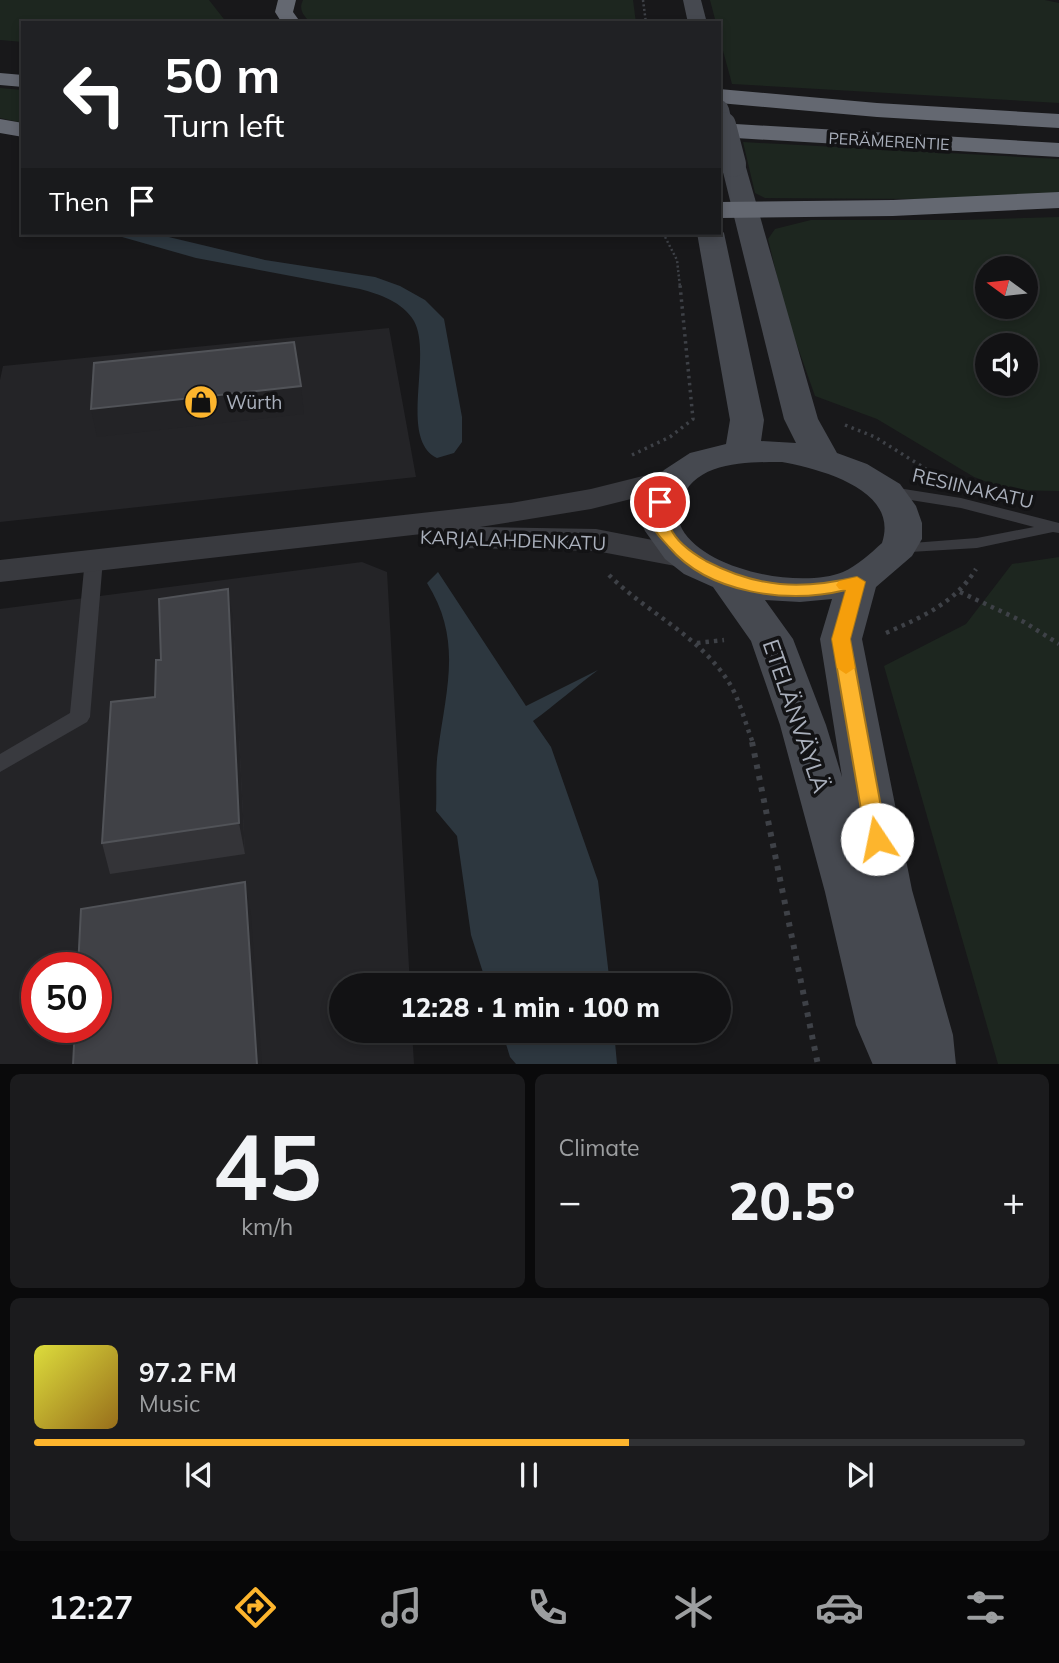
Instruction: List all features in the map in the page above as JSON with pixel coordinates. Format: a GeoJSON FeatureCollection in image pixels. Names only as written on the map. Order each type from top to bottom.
{"type":"FeatureCollection","features":[{"type":"Feature","properties":{"kind":"highway"},"geometry":{"type":"LineString","coordinates":[[288,0],[284,12],[291,21]]}},
{"type":"Feature","properties":{"kind":"highway"},"geometry":{"type":"LineString","coordinates":[[0,79],[21,81]]}},
{"type":"Feature","properties":{"kind":"highway"},"geometry":{"type":"LineString","coordinates":[[721,96],[1059,123]]}},
{"type":"Feature","properties":{"kind":"highway","name":"PERÄMERENTIE"},"geometry":{"type":"LineString","coordinates":[[721,108],[1059,123]]}},
{"type":"Feature","properties":{"kind":"highway"},"geometry":{"type":"LineString","coordinates":[[0,125],[21,130]]}},
{"type":"Feature","properties":{"kind":"highway","name":"PERÄMERENTIE"},"geometry":{"type":"LineString","coordinates":[[721,130],[1059,150]]}},
{"type":"Feature","properties":{"kind":"highway"},"geometry":{"type":"LineString","coordinates":[[732,210],[894,208],[1059,200]]}},
{"type":"Feature","properties":{"kind":"main road"},"geometry":{"type":"LineString","coordinates":[[692,0],[697,21]]}},
{"type":"Feature","properties":{"kind":"main road"},"geometry":{"type":"LineString","coordinates":[[721,116],[733,164],[732,210],[801,419],[822,458]]}},
{"type":"Feature","properties":{"kind":"main road"},"geometry":{"type":"LineString","coordinates":[[710,235],[747,419],[741,452]]}},
{"type":"Feature","properties":{"kind":"main road"},"geometry":{"type":"LineString","coordinates":[[782,451],[822,458],[856,472],[883,490],[903,519],[904,535],[900,550],[857,582],[827,589],[794,591],[760,588],[728,579],[686,557],[663,530],[660,502],[675,478],[703,461],[741,452],[782,451]]}},
{"type":"Feature","properties":{"kind":"main road","name":"ETELÄNVÄYLÄ"},"geometry":{"type":"LineString","coordinates":[[728,579],[772,639],[803,725],[851,892],[884,1025],[903,1064]]}},
{"type":"Feature","properties":{"kind":"main road"},"geometry":{"type":"LineString","coordinates":[[857,582],[841,639],[886,890],[924,1035],[927,1064]]}},
{"type":"Feature","properties":{"kind":"street","name":"KARJALAHDENKATU"},"geometry":{"type":"LineString","coordinates":[[0,571],[511,513],[591,499],[675,478]]}},
{"type":"Feature","properties":{"kind":"street","name":"KARJALAHDENKATU"},"geometry":{"type":"LineString","coordinates":[[338,534],[596,540],[686,557]]}},
{"type":"Feature","properties":{"kind":"lane","name":"RESIINAKATU"},"geometry":{"type":"LineString","coordinates":[[883,490],[961,503],[1056,528]]}},
{"type":"Feature","properties":{"kind":"lane","name":"RESIINAKATU"},"geometry":{"type":"LineString","coordinates":[[900,550],[977,543],[1056,528]]}},
{"type":"Feature","properties":{"kind":"lane"},"geometry":{"type":"LineString","coordinates":[[0,764],[80,717],[94,559]]}},
{"type":"Feature","properties":{"kind":"path"},"geometry":{"type":"LineString","coordinates":[[643,0],[646,21]]}},
{"type":"Feature","properties":{"kind":"path"},"geometry":{"type":"LineString","coordinates":[[664,235],[677,260],[693,419]]}},
{"type":"Feature","properties":{"kind":"path"},"geometry":{"type":"LineString","coordinates":[[620,459],[670,437],[693,419],[705,419]]}},
{"type":"Feature","properties":{"kind":"path"},"geometry":{"type":"LineString","coordinates":[[839,423],[875,437],[931,473]]}},
{"type":"Feature","properties":{"kind":"path"},"geometry":{"type":"LineString","coordinates":[[883,634],[921,618],[960,592],[968,584],[977,566]]}},
{"type":"Feature","properties":{"kind":"path"},"geometry":{"type":"LineString","coordinates":[[606,572],[628,594],[697,643],[728,680],[754,747],[818,1064]]}},
{"type":"Feature","properties":{"kind":"path"},"geometry":{"type":"LineString","coordinates":[[960,592],[1024,622],[1059,644]]}},
{"type":"Feature","properties":{"kind":"path"},"geometry":{"type":"LineString","coordinates":[[697,643],[737,639]]}},
{"type":"Feature","properties":{"kind":"shaded area"},"geometry":{"type":"Polygon","coordinates":[[[0,0],[209,0],[225,21],[21,21],[21,42],[0,40],[0,0]]]}},
{"type":"Feature","properties":{"kind":"shaded area"},"geometry":{"type":"Polygon","coordinates":[[[303,0],[633,0],[636,21],[309,21],[301,10],[303,0]]]}},
{"type":"Feature","properties":{"kind":"shaded area"},"geometry":{"type":"Polygon","coordinates":[[[710,0],[1045,0],[1059,3],[1059,103],[732,84],[721,43],[721,21],[715,21],[710,0]]]}},
{"type":"Feature","properties":{"kind":"shaded area"},"geometry":{"type":"Polygon","coordinates":[[[0,88],[21,90],[21,123],[0,118],[0,88]]]}},
{"type":"Feature","properties":{"kind":"shaded area"},"geometry":{"type":"Polygon","coordinates":[[[743,142],[1059,159],[1059,194],[915,199],[765,198],[755,193],[743,142]]]}},
{"type":"Feature","properties":{"kind":"shaded area"},"geometry":{"type":"Polygon","coordinates":[[[1059,217],[1059,491],[1008,490],[974,477],[877,419],[815,396],[786,314],[768,239],[775,229],[811,220],[1059,217]]]}},
{"type":"Feature","properties":{"kind":"shaded area"},"geometry":{"type":"Polygon","coordinates":[[[115,235],[160,235],[265,260],[375,277],[400,286],[425,300],[444,319],[462,417],[462,442],[454,453],[437,458],[426,448],[420,434],[418,416],[419,336],[414,321],[397,304],[383,296],[360,289],[196,258],[115,235]]]}},
{"type":"Feature","properties":{"kind":"shaded area"},"geometry":{"type":"Polygon","coordinates":[[[389,328],[416,477],[0,522],[0,380],[3,366],[389,328]]]}},
{"type":"Feature","properties":{"kind":"shaded area"},"geometry":{"type":"Polygon","coordinates":[[[1059,557],[1059,1064],[998,1064],[884,666],[966,624],[1012,564],[1059,557]]]}},
{"type":"Feature","properties":{"kind":"shaded area"},"geometry":{"type":"Polygon","coordinates":[[[362,562],[387,572],[409,973],[329,973],[329,1043],[413,1043],[414,1064],[0,1064],[0,609],[362,562]]]}},
{"type":"Feature","properties":{"kind":"shaded area"},"geometry":{"type":"Polygon","coordinates":[[[438,572],[526,706],[598,670],[533,721],[551,747],[598,881],[609,973],[483,973],[471,935],[457,836],[436,811],[437,758],[449,665],[445,625],[427,583],[438,572]]]}},
{"type":"Feature","properties":{"kind":"shaded area"},"geometry":{"type":"Polygon","coordinates":[[[506,1043],[615,1043],[617,1064],[516,1064],[510,1057],[506,1043]]]}},
{"type":"Feature","properties":{"kind":"building"},"geometry":{"type":"Polygon","coordinates":[[[294,342],[301,386],[91,409],[94,363],[294,342]]]}},
{"type":"Feature","properties":{"kind":"building"},"geometry":{"type":"Polygon","coordinates":[[[228,589],[239,823],[102,843],[111,702],[155,697],[156,660],[161,660],[159,599],[228,589]]]}},
{"type":"Feature","properties":{"kind":"building"},"geometry":{"type":"Polygon","coordinates":[[[245,882],[257,1064],[73,1064],[74,1043],[112,1043],[112,952],[79,952],[81,909],[245,882]]]}},
{"type":"Feature","properties":{"kind":"slow traffic"},"geometry":{"type":"LineString","coordinates":[[845,585],[857,582],[841,639],[846,668]]}},
{"type":"Feature","properties":{"kind":"place","name":"Würth"},"geometry":{"type":"Point","coordinates":[201,402]}},
{"type":"Feature","properties":{"kind":"route"},"geometry":{"type":"LineString","coordinates":[[660,502],[663,530],[686,557],[728,579],[760,588],[794,591],[827,589],[857,582],[841,639],[877,839]]}}]}
